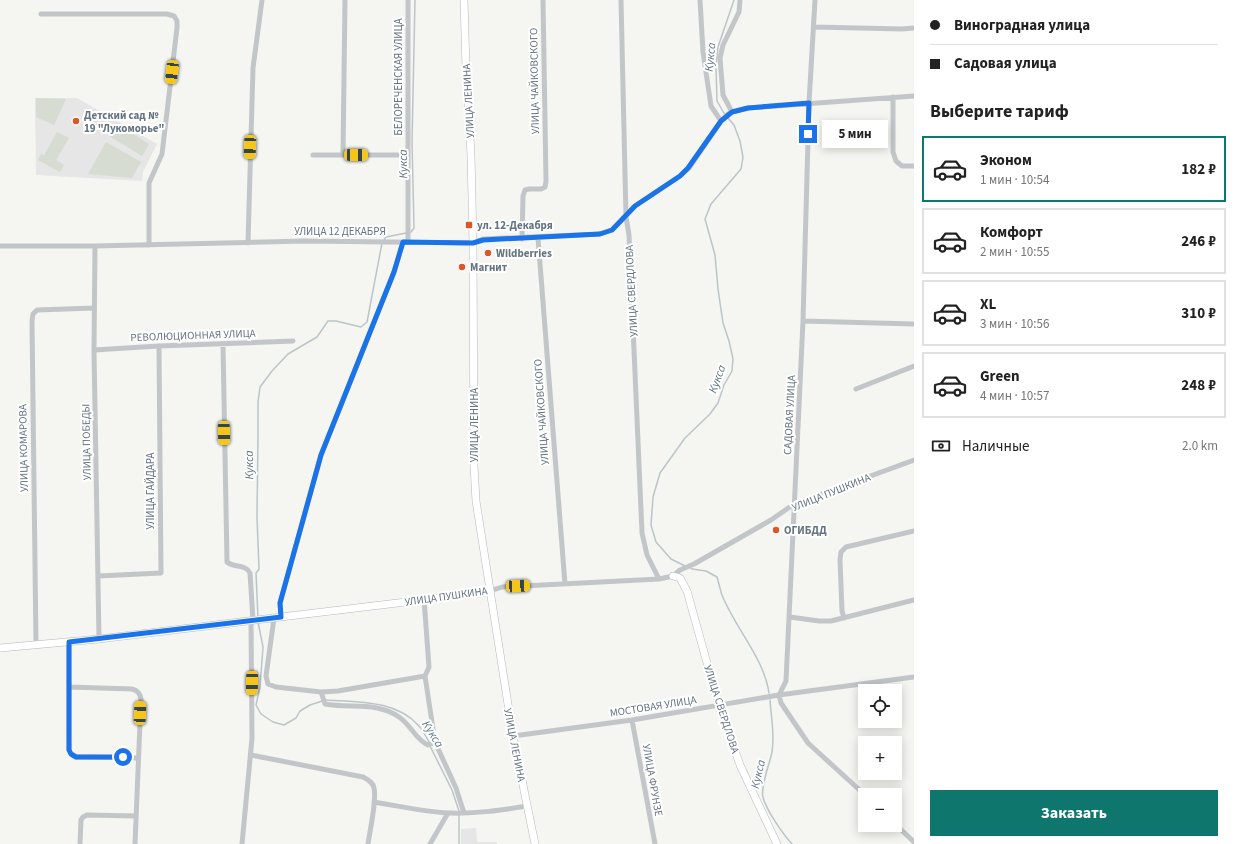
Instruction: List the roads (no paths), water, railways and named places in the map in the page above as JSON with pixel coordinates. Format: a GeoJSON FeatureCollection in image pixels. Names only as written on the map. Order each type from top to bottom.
{"type":"FeatureCollection","features":[{"type":"Feature","properties":{"kind":"street"},"geometry":{"type":"LineString","coordinates":[[248,243],[253,68],[262,0]]}},
{"type":"Feature","properties":{"kind":"street"},"geometry":{"type":"LineString","coordinates":[[343,155],[345,0]]}},
{"type":"Feature","properties":{"kind":"street","name":"БЕЛОРЕЧЕНСКАЯ УЛИЦА"},"geometry":{"type":"LineString","coordinates":[[321,692],[276,687],[268,684],[266,676],[280,603],[321,455],[406,242],[408,0]]}},
{"type":"Feature","properties":{"kind":"street","name":"УЛИЦА ЛЕНИНА"},"geometry":{"type":"LineString","coordinates":[[464,0],[471,155],[474,466],[476,501],[512,736],[535,844]]}},
{"type":"Feature","properties":{"kind":"street","name":"УЛИЦА ЧАЙКОВСКОГО"},"geometry":{"type":"LineString","coordinates":[[522,239],[523,196],[525,190],[541,189],[545,187],[546,181],[543,0]]}},
{"type":"Feature","properties":{"kind":"street","name":"УЛИЦА СВЕРДЛОВА"},"geometry":{"type":"LineString","coordinates":[[621,0],[626,217],[629,235],[642,533],[647,555],[659,579]]}},
{"type":"Feature","properties":{"kind":"street"},"geometry":{"type":"LineString","coordinates":[[700,0],[703,52],[711,106],[722,119]]}},
{"type":"Feature","properties":{"kind":"street"},"geometry":{"type":"LineString","coordinates":[[740,0],[739,12],[723,45],[720,58],[723,95],[730,113],[748,108],[914,96]]}},
{"type":"Feature","properties":{"kind":"street","name":"САДОВАЯ УЛИЦА"},"geometry":{"type":"LineString","coordinates":[[779,695],[786,681],[790,617],[803,321],[809,103],[815,0]]}},
{"type":"Feature","properties":{"kind":"street"},"geometry":{"type":"LineString","coordinates":[[41,14],[167,14],[174,16],[177,21],[162,154],[149,183],[149,245]]}},
{"type":"Feature","properties":{"kind":"street"},"geometry":{"type":"LineString","coordinates":[[814,27],[914,28]]}},
{"type":"Feature","properties":{"kind":"street"},"geometry":{"type":"LineString","coordinates":[[893,97],[894,152],[896,161],[902,166],[914,166]]}},
{"type":"Feature","properties":{"kind":"street","name":"УЛИЦА 12 ДЕКАБРЯ"},"geometry":{"type":"LineString","coordinates":[[0,246],[95,246],[375,241],[473,243],[483,240],[600,234],[612,230],[635,206],[680,176],[722,119],[730,113]]}},
{"type":"Feature","properties":{"kind":"street"},"geometry":{"type":"LineString","coordinates":[[313,155],[407,155]]}},
{"type":"Feature","properties":{"kind":"street","name":"УЛИЦА ЧАЙКОВСКОГО"},"geometry":{"type":"LineString","coordinates":[[538,238],[565,584]]}},
{"type":"Feature","properties":{"kind":"street","name":"УЛИЦА ПОБЕДЫ"},"geometry":{"type":"LineString","coordinates":[[95,246],[94,350],[99,639]]}},
{"type":"Feature","properties":{"kind":"street","name":"УЛИЦА КОМАРОВА"},"geometry":{"type":"LineString","coordinates":[[36,645],[33,314],[38,310],[94,308]]}},
{"type":"Feature","properties":{"kind":"street"},"geometry":{"type":"LineString","coordinates":[[803,321],[914,324]]}},
{"type":"Feature","properties":{"kind":"street","name":"РЕВОЛЮЦИОННАЯ УЛИЦА"},"geometry":{"type":"LineString","coordinates":[[94,350],[293,341]]}},
{"type":"Feature","properties":{"kind":"street"},"geometry":{"type":"LineString","coordinates":[[223,344],[227,562],[231,565],[248,569],[250,573],[256,619],[251,755],[242,844]]}},
{"type":"Feature","properties":{"kind":"street","name":"УЛИЦА ГАЙДАРА"},"geometry":{"type":"LineString","coordinates":[[98,576],[161,573],[159,346]]}},
{"type":"Feature","properties":{"kind":"street"},"geometry":{"type":"LineString","coordinates":[[856,389],[914,366]]}},
{"type":"Feature","properties":{"kind":"street","name":"УЛИЦА ПУШКИНА"},"geometry":{"type":"LineString","coordinates":[[0,648],[99,639],[481,593],[502,587],[659,579],[673,576],[680,570],[694,564],[771,520],[794,504],[914,460]]}},
{"type":"Feature","properties":{"kind":"street"},"geometry":{"type":"LineString","coordinates":[[844,618],[842,611],[841,552],[846,548],[914,530]]}},
{"type":"Feature","properties":{"kind":"street","name":"УЛИЦА СВЕРДЛОВА"},"geometry":{"type":"LineString","coordinates":[[673,576],[680,578],[687,590],[719,706],[740,765],[777,844]]}},
{"type":"Feature","properties":{"kind":"street"},"geometry":{"type":"LineString","coordinates":[[424,599],[429,667],[425,676],[431,743],[456,788],[461,813]]}},
{"type":"Feature","properties":{"kind":"street"},"geometry":{"type":"LineString","coordinates":[[790,617],[831,621],[914,600]]}},
{"type":"Feature","properties":{"kind":"street"},"geometry":{"type":"LineString","coordinates":[[69,642],[69,750],[71,754],[76,757],[138,758]]}},
{"type":"Feature","properties":{"kind":"street"},"geometry":{"type":"LineString","coordinates":[[425,676],[338,691],[321,692],[326,704],[378,707],[391,712],[408,724],[420,740],[431,743]]}},
{"type":"Feature","properties":{"kind":"street","name":"МОСТОВАЯ УЛИЦА"},"geometry":{"type":"LineString","coordinates":[[512,736],[632,720],[779,695],[914,677]]}},
{"type":"Feature","properties":{"kind":"street"},"geometry":{"type":"LineString","coordinates":[[69,687],[132,689],[136,690],[140,694],[135,844]]}},
{"type":"Feature","properties":{"kind":"street"},"geometry":{"type":"LineString","coordinates":[[779,695],[781,703],[808,742],[858,788]]}},
{"type":"Feature","properties":{"kind":"street","name":"УЛИЦА ФРУНЗЕ"},"geometry":{"type":"LineString","coordinates":[[632,720],[655,844]]}},
{"type":"Feature","properties":{"kind":"street"},"geometry":{"type":"LineString","coordinates":[[251,755],[363,777],[371,782],[374,787],[374,802],[368,844]]}},
{"type":"Feature","properties":{"kind":"street"},"geometry":{"type":"LineString","coordinates":[[374,802],[448,813],[479,812],[527,806]]}},
{"type":"Feature","properties":{"kind":"street"},"geometry":{"type":"LineString","coordinates":[[430,844],[448,813]]}},
{"type":"Feature","properties":{"kind":"street"},"geometry":{"type":"LineString","coordinates":[[80,844],[81,820],[87,815],[136,816]]}},
{"type":"Feature","properties":{"kind":"street"},"geometry":{"type":"LineString","coordinates":[[902,831],[914,842]]}},
{"type":"Feature","properties":{"kind":"waterway","name":"Кукса"},"geometry":{"type":"LineString","coordinates":[[411,232],[414,228],[412,141],[415,0]]}},
{"type":"Feature","properties":{"kind":"waterway","name":"Кукса"},"geometry":{"type":"LineString","coordinates":[[725,115],[717,101],[716,67],[718,47],[734,0]]}},
{"type":"Feature","properties":{"kind":"waterway","name":"Кукса"},"geometry":{"type":"LineString","coordinates":[[685,566],[671,559],[656,542],[651,525],[653,497],[660,473],[685,438],[710,414],[718,403],[724,385],[732,371],[733,359],[723,323],[715,255],[705,219],[711,204],[741,169],[743,157],[740,141],[734,125],[728,118]]}},
{"type":"Feature","properties":{"kind":"waterway","name":"Кукса"},"geometry":{"type":"LineString","coordinates":[[384,240],[386,237],[406,233]]}},
{"type":"Feature","properties":{"kind":"waterway","name":"Кукса"},"geometry":{"type":"LineString","coordinates":[[258,618],[256,573],[259,569],[257,517],[258,402],[260,387],[272,371],[288,354],[317,337],[328,321],[336,321],[361,327],[367,322],[382,243]]}},
{"type":"Feature","properties":{"kind":"waterway","name":"Кукса"},"geometry":{"type":"LineString","coordinates":[[689,567],[692,569],[706,571],[717,577],[721,593],[761,668],[769,693]]}},
{"type":"Feature","properties":{"kind":"waterway","name":"Кукса"},"geometry":{"type":"LineString","coordinates":[[258,622],[263,647],[260,687],[256,705],[261,714],[273,722],[284,725],[296,718],[300,711],[310,705],[322,701]]}},
{"type":"Feature","properties":{"kind":"waterway","name":"Кукса"},"geometry":{"type":"LineString","coordinates":[[326,700],[364,702],[399,711],[419,726],[429,742]]}},
{"type":"Feature","properties":{"kind":"waterway","name":"Кукса"},"geometry":{"type":"LineString","coordinates":[[770,700],[773,746],[762,793],[771,815],[792,844]]}},
{"type":"Feature","properties":{"kind":"waterway","name":"Кукса"},"geometry":{"type":"LineString","coordinates":[[430,746],[452,790],[459,811]]}},
{"type":"Feature","properties":{"kind":"waterway","name":"Кукса"},"geometry":{"type":"LineString","coordinates":[[459,815],[459,844]]}},
{"type":"Feature","properties":{"kind":"place","name":"Детский сад № 19 \"Лукоморье\""},"geometry":{"type":"Point","coordinates":[76,121]}},
{"type":"Feature","properties":{"kind":"place","name":"ул. 12-Декабря"},"geometry":{"type":"Point","coordinates":[469,225]}},
{"type":"Feature","properties":{"kind":"place","name":"Wildberries"},"geometry":{"type":"Point","coordinates":[488,253]}},
{"type":"Feature","properties":{"kind":"place","name":"Магнит"},"geometry":{"type":"Point","coordinates":[462,267]}},
{"type":"Feature","properties":{"kind":"place","name":"ОГИБДД"},"geometry":{"type":"Point","coordinates":[776,530]}}]}
